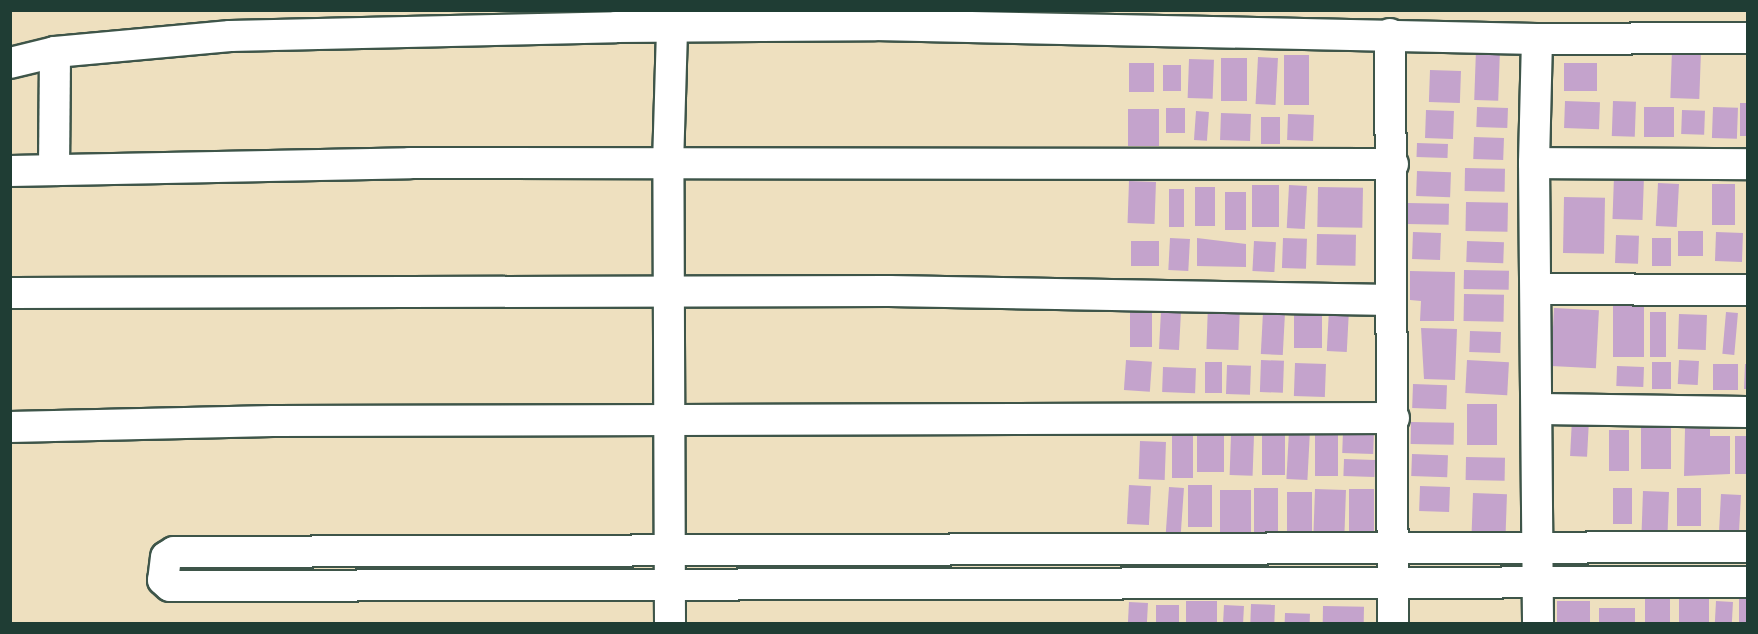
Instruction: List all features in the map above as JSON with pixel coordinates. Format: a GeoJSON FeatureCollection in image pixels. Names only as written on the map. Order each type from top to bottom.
{"type":"FeatureCollection","features":[{"type":"Feature","properties":{"kind":"street"},"geometry":{"type":"LineString","coordinates":[[10,63],[55,52],[230,36],[672,27],[875,25],[1390,34],[1537,39],[1748,38]]}},
{"type":"Feature","properties":{"kind":"street"},"geometry":{"type":"LineString","coordinates":[[670,624],[668,165],[672,27]]}},
{"type":"Feature","properties":{"kind":"street"},"geometry":{"type":"LineString","coordinates":[[1390,34],[1393,164],[1391,300],[1394,418],[1394,624]]}},
{"type":"Feature","properties":{"kind":"street"},"geometry":{"type":"LineString","coordinates":[[1537,39],[1534,163],[1539,409],[1538,624]]}},
{"type":"Feature","properties":{"kind":"street"},"geometry":{"type":"LineString","coordinates":[[54,170],[55,52]]}},
{"type":"Feature","properties":{"kind":"street"},"geometry":{"type":"LineString","coordinates":[[10,171],[410,163],[1393,164]]}},
{"type":"Feature","properties":{"kind":"street"},"geometry":{"type":"LineString","coordinates":[[1534,163],[1748,164]]}},
{"type":"Feature","properties":{"kind":"street"},"geometry":{"type":"LineString","coordinates":[[1536,289],[1748,290]]}},
{"type":"Feature","properties":{"kind":"street"},"geometry":{"type":"LineString","coordinates":[[10,293],[889,291],[1391,300]]}},
{"type":"Feature","properties":{"kind":"street"},"geometry":{"type":"LineString","coordinates":[[1539,409],[1748,412]]}},
{"type":"Feature","properties":{"kind":"street"},"geometry":{"type":"LineString","coordinates":[[10,427],[273,421],[668,422],[1394,418]]}},
{"type":"Feature","properties":{"kind":"street"},"geometry":{"type":"LineString","coordinates":[[1748,547],[1394,550],[893,547],[669,552],[174,552],[165,562],[163,580],[170,586],[1748,582]]}},
{"type":"Feature","properties":{"kind":"building"},"geometry":{"type":"Polygon","coordinates":[[[1476,49],[1500,50],[1498,101],[1474,100],[1476,49]]]}},
{"type":"Feature","properties":{"kind":"building"},"geometry":{"type":"Polygon","coordinates":[[[1672,50],[1701,51],[1699,99],[1670,98],[1672,50]]]}},
{"type":"Feature","properties":{"kind":"building"},"geometry":{"type":"Polygon","coordinates":[[[1284,55],[1309,55],[1309,105],[1284,105],[1284,55]]]}},
{"type":"Feature","properties":{"kind":"building"},"geometry":{"type":"Polygon","coordinates":[[[1258,57],[1278,58],[1276,105],[1256,104],[1258,57]]]}},
{"type":"Feature","properties":{"kind":"building"},"geometry":{"type":"Polygon","coordinates":[[[1221,58],[1247,58],[1247,101],[1221,101],[1221,58]]]}},
{"type":"Feature","properties":{"kind":"building"},"geometry":{"type":"Polygon","coordinates":[[[1189,59],[1214,60],[1213,99],[1188,98],[1189,59]]]}},
{"type":"Feature","properties":{"kind":"building"},"geometry":{"type":"Polygon","coordinates":[[[1129,63],[1154,63],[1154,92],[1129,92],[1129,63]]]}},
{"type":"Feature","properties":{"kind":"building"},"geometry":{"type":"Polygon","coordinates":[[[1564,63],[1597,63],[1597,91],[1564,91],[1564,63]]]}},
{"type":"Feature","properties":{"kind":"building"},"geometry":{"type":"Polygon","coordinates":[[[1163,65],[1181,65],[1181,91],[1163,91],[1163,65]]]}},
{"type":"Feature","properties":{"kind":"building"},"geometry":{"type":"Polygon","coordinates":[[[1430,70],[1461,71],[1460,103],[1429,102],[1430,70]]]}},
{"type":"Feature","properties":{"kind":"building"},"geometry":{"type":"Polygon","coordinates":[[[1565,101],[1600,102],[1599,129],[1564,128],[1565,101]]]}},
{"type":"Feature","properties":{"kind":"building"},"geometry":{"type":"Polygon","coordinates":[[[1613,101],[1636,102],[1635,137],[1612,136],[1613,101]]]}},
{"type":"Feature","properties":{"kind":"building"},"geometry":{"type":"Polygon","coordinates":[[[1740,103],[1748,103],[1748,136],[1740,136],[1740,103]]]}},
{"type":"Feature","properties":{"kind":"building"},"geometry":{"type":"Polygon","coordinates":[[[1477,107],[1508,108],[1507,128],[1476,127],[1477,107]]]}},
{"type":"Feature","properties":{"kind":"building"},"geometry":{"type":"Polygon","coordinates":[[[1644,107],[1674,107],[1674,137],[1644,137],[1644,107]]]}},
{"type":"Feature","properties":{"kind":"building"},"geometry":{"type":"Polygon","coordinates":[[[1713,107],[1738,108],[1737,139],[1712,138],[1713,107]]]}},
{"type":"Feature","properties":{"kind":"building"},"geometry":{"type":"Polygon","coordinates":[[[1166,108],[1185,108],[1185,133],[1166,133],[1166,108]]]}},
{"type":"Feature","properties":{"kind":"building"},"geometry":{"type":"Polygon","coordinates":[[[1128,109],[1159,109],[1159,146],[1128,146],[1128,109]]]}},
{"type":"Feature","properties":{"kind":"building"},"geometry":{"type":"Polygon","coordinates":[[[1426,110],[1454,111],[1453,139],[1425,138],[1426,110]]]}},
{"type":"Feature","properties":{"kind":"building"},"geometry":{"type":"Polygon","coordinates":[[[1682,110],[1705,111],[1704,135],[1681,134],[1682,110]]]}},
{"type":"Feature","properties":{"kind":"building"},"geometry":{"type":"Polygon","coordinates":[[[1196,111],[1209,112],[1207,141],[1194,140],[1196,111]]]}},
{"type":"Feature","properties":{"kind":"building"},"geometry":{"type":"Polygon","coordinates":[[[1221,113],[1251,114],[1250,141],[1220,140],[1221,113]]]}},
{"type":"Feature","properties":{"kind":"building"},"geometry":{"type":"Polygon","coordinates":[[[1288,114],[1314,115],[1313,141],[1287,140],[1288,114]]]}},
{"type":"Feature","properties":{"kind":"building"},"geometry":{"type":"Polygon","coordinates":[[[1261,117],[1280,117],[1280,144],[1261,144],[1261,117]]]}},
{"type":"Feature","properties":{"kind":"building"},"geometry":{"type":"Polygon","coordinates":[[[1474,137],[1504,138],[1503,160],[1473,159],[1474,137]]]}},
{"type":"Feature","properties":{"kind":"building"},"geometry":{"type":"Polygon","coordinates":[[[1417,143],[1448,144],[1447,158],[1417,157],[1417,143]]]}},
{"type":"Feature","properties":{"kind":"building"},"geometry":{"type":"Polygon","coordinates":[[[1465,168],[1505,169],[1505,192],[1465,191],[1465,168]]]}},
{"type":"Feature","properties":{"kind":"building"},"geometry":{"type":"Polygon","coordinates":[[[1417,171],[1451,172],[1450,197],[1416,196],[1417,171]]]}},
{"type":"Feature","properties":{"kind":"building"},"geometry":{"type":"Polygon","coordinates":[[[1614,176],[1644,177],[1642,220],[1612,219],[1614,176]]]}},
{"type":"Feature","properties":{"kind":"building"},"geometry":{"type":"Polygon","coordinates":[[[1129,181],[1156,182],[1155,224],[1128,223],[1129,181]]]}},
{"type":"Feature","properties":{"kind":"building"},"geometry":{"type":"Polygon","coordinates":[[[1658,183],[1679,184],[1677,227],[1656,226],[1658,183]]]}},
{"type":"Feature","properties":{"kind":"building"},"geometry":{"type":"Polygon","coordinates":[[[1712,184],[1735,184],[1735,225],[1712,225],[1712,184]]]}},
{"type":"Feature","properties":{"kind":"building"},"geometry":{"type":"Polygon","coordinates":[[[1252,185],[1279,185],[1279,227],[1252,227],[1252,185]]]}},
{"type":"Feature","properties":{"kind":"building"},"geometry":{"type":"Polygon","coordinates":[[[1289,185],[1307,186],[1305,229],[1287,228],[1289,185]]]}},
{"type":"Feature","properties":{"kind":"building"},"geometry":{"type":"Polygon","coordinates":[[[1195,187],[1215,187],[1215,226],[1195,226],[1195,187]]]}},
{"type":"Feature","properties":{"kind":"building"},"geometry":{"type":"Polygon","coordinates":[[[1318,187],[1363,188],[1362,228],[1317,227],[1318,187]]]}},
{"type":"Feature","properties":{"kind":"building"},"geometry":{"type":"Polygon","coordinates":[[[1169,189],[1184,189],[1184,227],[1169,227],[1169,189]]]}},
{"type":"Feature","properties":{"kind":"building"},"geometry":{"type":"Polygon","coordinates":[[[1225,192],[1246,192],[1246,230],[1225,230],[1225,192]]]}},
{"type":"Feature","properties":{"kind":"building"},"geometry":{"type":"Polygon","coordinates":[[[1564,197],[1605,198],[1604,254],[1563,253],[1564,197]]]}},
{"type":"Feature","properties":{"kind":"building"},"geometry":{"type":"Polygon","coordinates":[[[1466,202],[1508,203],[1507,232],[1465,231],[1466,202]]]}},
{"type":"Feature","properties":{"kind":"building"},"geometry":{"type":"Polygon","coordinates":[[[1407,203],[1449,204],[1449,225],[1407,224],[1407,203]]]}},
{"type":"Feature","properties":{"kind":"building"},"geometry":{"type":"Polygon","coordinates":[[[1678,231],[1703,231],[1703,256],[1678,256],[1678,231]]]}},
{"type":"Feature","properties":{"kind":"building"},"geometry":{"type":"Polygon","coordinates":[[[1413,232],[1441,233],[1440,260],[1412,259],[1413,232]]]}},
{"type":"Feature","properties":{"kind":"building"},"geometry":{"type":"Polygon","coordinates":[[[1716,232],[1743,233],[1742,262],[1715,261],[1716,232]]]}},
{"type":"Feature","properties":{"kind":"building"},"geometry":{"type":"Polygon","coordinates":[[[1317,234],[1356,235],[1355,266],[1316,265],[1317,234]]]}},
{"type":"Feature","properties":{"kind":"building"},"geometry":{"type":"Polygon","coordinates":[[[1616,235],[1639,236],[1638,264],[1615,263],[1616,235]]]}},
{"type":"Feature","properties":{"kind":"building"},"geometry":{"type":"Polygon","coordinates":[[[1170,238],[1190,239],[1188,271],[1168,270],[1170,238]]]}},
{"type":"Feature","properties":{"kind":"building"},"geometry":{"type":"Polygon","coordinates":[[[1197,238],[1246,244],[1246,267],[1197,266],[1197,238]]]}},
{"type":"Feature","properties":{"kind":"building"},"geometry":{"type":"Polygon","coordinates":[[[1283,238],[1307,239],[1306,269],[1282,268],[1283,238]]]}},
{"type":"Feature","properties":{"kind":"building"},"geometry":{"type":"Polygon","coordinates":[[[1652,238],[1671,238],[1671,266],[1652,266],[1652,238]]]}},
{"type":"Feature","properties":{"kind":"building"},"geometry":{"type":"Polygon","coordinates":[[[1131,241],[1159,241],[1159,266],[1131,266],[1131,241]]]}},
{"type":"Feature","properties":{"kind":"building"},"geometry":{"type":"Polygon","coordinates":[[[1254,241],[1276,242],[1274,272],[1252,271],[1254,241]]]}},
{"type":"Feature","properties":{"kind":"building"},"geometry":{"type":"Polygon","coordinates":[[[1467,241],[1504,242],[1503,263],[1466,262],[1467,241]]]}},
{"type":"Feature","properties":{"kind":"building"},"geometry":{"type":"Polygon","coordinates":[[[1464,270],[1509,271],[1509,290],[1464,289],[1464,270]]]}},
{"type":"Feature","properties":{"kind":"building"},"geometry":{"type":"Polygon","coordinates":[[[1410,271],[1455,272],[1454,321],[1420,321],[1421,301],[1410,300],[1410,271]]]}},
{"type":"Feature","properties":{"kind":"building"},"geometry":{"type":"Polygon","coordinates":[[[1464,294],[1504,295],[1504,322],[1464,321],[1464,294]]]}},
{"type":"Feature","properties":{"kind":"building"},"geometry":{"type":"Polygon","coordinates":[[[1130,303],[1152,303],[1152,347],[1130,347],[1130,303]]]}},
{"type":"Feature","properties":{"kind":"building"},"geometry":{"type":"Polygon","coordinates":[[[1208,304],[1240,305],[1238,350],[1206,349],[1208,304]]]}},
{"type":"Feature","properties":{"kind":"building"},"geometry":{"type":"Polygon","coordinates":[[[1613,304],[1644,304],[1644,357],[1613,357],[1613,304]]]}},
{"type":"Feature","properties":{"kind":"building"},"geometry":{"type":"Polygon","coordinates":[[[1294,308],[1322,308],[1322,348],[1294,348],[1294,308]]]}},
{"type":"Feature","properties":{"kind":"building"},"geometry":{"type":"Polygon","coordinates":[[[1554,308],[1599,310],[1596,368],[1551,366],[1554,308]]]}},
{"type":"Feature","properties":{"kind":"building"},"geometry":{"type":"Polygon","coordinates":[[[1329,309],[1349,310],[1347,352],[1327,351],[1329,309]]]}},
{"type":"Feature","properties":{"kind":"building"},"geometry":{"type":"Polygon","coordinates":[[[1161,311],[1181,312],[1179,350],[1159,349],[1161,311]]]}},
{"type":"Feature","properties":{"kind":"building"},"geometry":{"type":"Polygon","coordinates":[[[1263,312],[1285,313],[1283,355],[1261,354],[1263,312]]]}},
{"type":"Feature","properties":{"kind":"building"},"geometry":{"type":"Polygon","coordinates":[[[1650,312],[1666,312],[1666,357],[1650,357],[1650,312]]]}},
{"type":"Feature","properties":{"kind":"building"},"geometry":{"type":"Polygon","coordinates":[[[1726,312],[1738,313],[1734,355],[1722,354],[1726,312]]]}},
{"type":"Feature","properties":{"kind":"building"},"geometry":{"type":"Polygon","coordinates":[[[1679,314],[1707,315],[1706,350],[1678,349],[1679,314]]]}},
{"type":"Feature","properties":{"kind":"building"},"geometry":{"type":"Polygon","coordinates":[[[1421,328],[1457,329],[1455,380],[1424,379],[1421,328]]]}},
{"type":"Feature","properties":{"kind":"building"},"geometry":{"type":"Polygon","coordinates":[[[1470,331],[1501,332],[1500,353],[1469,352],[1470,331]]]}},
{"type":"Feature","properties":{"kind":"building"},"geometry":{"type":"Polygon","coordinates":[[[1126,360],[1152,362],[1150,392],[1124,390],[1126,360]]]}},
{"type":"Feature","properties":{"kind":"building"},"geometry":{"type":"Polygon","coordinates":[[[1261,360],[1284,361],[1283,393],[1260,392],[1261,360]]]}},
{"type":"Feature","properties":{"kind":"building"},"geometry":{"type":"Polygon","coordinates":[[[1467,360],[1509,362],[1507,395],[1465,393],[1467,360]]]}},
{"type":"Feature","properties":{"kind":"building"},"geometry":{"type":"Polygon","coordinates":[[[1679,360],[1699,361],[1698,385],[1678,384],[1679,360]]]}},
{"type":"Feature","properties":{"kind":"building"},"geometry":{"type":"Polygon","coordinates":[[[1205,362],[1222,362],[1222,393],[1205,393],[1205,362]]]}},
{"type":"Feature","properties":{"kind":"building"},"geometry":{"type":"Polygon","coordinates":[[[1652,362],[1671,362],[1671,389],[1652,389],[1652,362]]]}},
{"type":"Feature","properties":{"kind":"building"},"geometry":{"type":"Polygon","coordinates":[[[1295,363],[1326,364],[1325,397],[1294,396],[1295,363]]]}},
{"type":"Feature","properties":{"kind":"building"},"geometry":{"type":"Polygon","coordinates":[[[1713,364],[1738,364],[1738,390],[1713,390],[1713,364]]]}},
{"type":"Feature","properties":{"kind":"building"},"geometry":{"type":"Polygon","coordinates":[[[1745,364],[1748,364],[1748,389],[1744,389],[1745,364]]]}},
{"type":"Feature","properties":{"kind":"building"},"geometry":{"type":"Polygon","coordinates":[[[1227,365],[1251,366],[1250,395],[1226,394],[1227,365]]]}},
{"type":"Feature","properties":{"kind":"building"},"geometry":{"type":"Polygon","coordinates":[[[1617,366],[1644,367],[1643,387],[1616,386],[1617,366]]]}},
{"type":"Feature","properties":{"kind":"building"},"geometry":{"type":"Polygon","coordinates":[[[1163,367],[1196,368],[1195,393],[1162,392],[1163,367]]]}},
{"type":"Feature","properties":{"kind":"building"},"geometry":{"type":"Polygon","coordinates":[[[1413,384],[1447,385],[1446,409],[1412,408],[1413,384]]]}},
{"type":"Feature","properties":{"kind":"building"},"geometry":{"type":"Polygon","coordinates":[[[1467,404],[1497,404],[1497,445],[1467,445],[1467,404]]]}},
{"type":"Feature","properties":{"kind":"building"},"geometry":{"type":"Polygon","coordinates":[[[1572,419],[1589,420],[1587,457],[1570,456],[1572,419]]]}},
{"type":"Feature","properties":{"kind":"building"},"geometry":{"type":"Polygon","coordinates":[[[1411,422],[1454,423],[1454,445],[1411,444],[1411,422]]]}},
{"type":"Feature","properties":{"kind":"building"},"geometry":{"type":"Polygon","coordinates":[[[1641,427],[1671,427],[1671,469],[1641,469],[1641,427]]]}},
{"type":"Feature","properties":{"kind":"building"},"geometry":{"type":"Polygon","coordinates":[[[1685,428],[1710,429],[1710,436],[1730,436],[1730,474],[1684,476],[1685,428]]]}},
{"type":"Feature","properties":{"kind":"building"},"geometry":{"type":"Polygon","coordinates":[[[1289,430],[1310,431],[1307,480],[1286,479],[1289,430]]]}},
{"type":"Feature","properties":{"kind":"building"},"geometry":{"type":"Polygon","coordinates":[[[1315,430],[1338,430],[1338,476],[1315,476],[1315,430]]]}},
{"type":"Feature","properties":{"kind":"building"},"geometry":{"type":"Polygon","coordinates":[[[1609,430],[1629,430],[1629,471],[1609,471],[1609,430]]]}},
{"type":"Feature","properties":{"kind":"building"},"geometry":{"type":"Polygon","coordinates":[[[1343,431],[1374,432],[1373,454],[1342,453],[1343,431]]]}},
{"type":"Feature","properties":{"kind":"building"},"geometry":{"type":"Polygon","coordinates":[[[1262,432],[1285,432],[1285,475],[1262,475],[1262,432]]]}},
{"type":"Feature","properties":{"kind":"building"},"geometry":{"type":"Polygon","coordinates":[[[1197,433],[1224,433],[1224,472],[1197,472],[1197,433]]]}},
{"type":"Feature","properties":{"kind":"building"},"geometry":{"type":"Polygon","coordinates":[[[1172,434],[1193,434],[1193,478],[1172,478],[1172,434]]]}},
{"type":"Feature","properties":{"kind":"building"},"geometry":{"type":"Polygon","coordinates":[[[1231,435],[1254,436],[1253,476],[1230,475],[1231,435]]]}},
{"type":"Feature","properties":{"kind":"building"},"geometry":{"type":"Polygon","coordinates":[[[1735,436],[1748,436],[1748,474],[1735,474],[1735,436]]]}},
{"type":"Feature","properties":{"kind":"building"},"geometry":{"type":"Polygon","coordinates":[[[1140,441],[1166,442],[1165,480],[1139,479],[1140,441]]]}},
{"type":"Feature","properties":{"kind":"building"},"geometry":{"type":"Polygon","coordinates":[[[1412,454],[1448,455],[1447,477],[1411,476],[1412,454]]]}},
{"type":"Feature","properties":{"kind":"building"},"geometry":{"type":"Polygon","coordinates":[[[1466,457],[1505,458],[1505,481],[1466,480],[1466,457]]]}},
{"type":"Feature","properties":{"kind":"building"},"geometry":{"type":"Polygon","coordinates":[[[1344,459],[1375,460],[1374,477],[1343,476],[1344,459]]]}},
{"type":"Feature","properties":{"kind":"building"},"geometry":{"type":"Polygon","coordinates":[[[1129,485],[1151,486],[1149,525],[1127,524],[1129,485]]]}},
{"type":"Feature","properties":{"kind":"building"},"geometry":{"type":"Polygon","coordinates":[[[1188,485],[1212,485],[1212,527],[1188,527],[1188,485]]]}},
{"type":"Feature","properties":{"kind":"building"},"geometry":{"type":"Polygon","coordinates":[[[1420,486],[1450,487],[1449,512],[1419,511],[1420,486]]]}},
{"type":"Feature","properties":{"kind":"building"},"geometry":{"type":"Polygon","coordinates":[[[1169,487],[1184,488],[1181,536],[1166,535],[1169,487]]]}},
{"type":"Feature","properties":{"kind":"building"},"geometry":{"type":"Polygon","coordinates":[[[1254,488],[1278,488],[1278,541],[1254,541],[1254,488]]]}},
{"type":"Feature","properties":{"kind":"building"},"geometry":{"type":"Polygon","coordinates":[[[1613,488],[1632,488],[1632,524],[1613,524],[1613,488]]]}},
{"type":"Feature","properties":{"kind":"building"},"geometry":{"type":"Polygon","coordinates":[[[1677,488],[1701,488],[1701,526],[1677,526],[1677,488]]]}},
{"type":"Feature","properties":{"kind":"building"},"geometry":{"type":"Polygon","coordinates":[[[1315,489],[1346,490],[1344,536],[1313,535],[1315,489]]]}},
{"type":"Feature","properties":{"kind":"building"},"geometry":{"type":"Polygon","coordinates":[[[1349,489],[1374,489],[1374,538],[1349,538],[1349,489]]]}},
{"type":"Feature","properties":{"kind":"building"},"geometry":{"type":"Polygon","coordinates":[[[1220,490],[1251,490],[1251,535],[1220,535],[1220,490]]]}},
{"type":"Feature","properties":{"kind":"building"},"geometry":{"type":"Polygon","coordinates":[[[1643,491],[1669,492],[1668,532],[1642,531],[1643,491]]]}},
{"type":"Feature","properties":{"kind":"building"},"geometry":{"type":"Polygon","coordinates":[[[1287,492],[1312,492],[1312,541],[1287,541],[1287,492]]]}},
{"type":"Feature","properties":{"kind":"building"},"geometry":{"type":"Polygon","coordinates":[[[1473,493],[1507,494],[1506,533],[1472,532],[1473,493]]]}},
{"type":"Feature","properties":{"kind":"building"},"geometry":{"type":"Polygon","coordinates":[[[1721,494],[1741,495],[1739,534],[1719,533],[1721,494]]]}},
{"type":"Feature","properties":{"kind":"building"},"geometry":{"type":"Polygon","coordinates":[[[1645,598],[1670,598],[1670,624],[1645,624],[1645,598]]]}},
{"type":"Feature","properties":{"kind":"building"},"geometry":{"type":"Polygon","coordinates":[[[1679,598],[1709,598],[1709,624],[1679,624],[1679,598]]]}},
{"type":"Feature","properties":{"kind":"building"},"geometry":{"type":"Polygon","coordinates":[[[1739,598],[1748,598],[1748,624],[1739,624],[1739,598]]]}},
{"type":"Feature","properties":{"kind":"building"},"geometry":{"type":"Polygon","coordinates":[[[1186,601],[1217,601],[1217,624],[1186,624],[1186,601]]]}},
{"type":"Feature","properties":{"kind":"building"},"geometry":{"type":"Polygon","coordinates":[[[1557,601],[1590,601],[1590,624],[1557,624],[1557,601]]]}},
{"type":"Feature","properties":{"kind":"building"},"geometry":{"type":"Polygon","coordinates":[[[1716,601],[1733,602],[1732,624],[1715,624],[1716,601]]]}},
{"type":"Feature","properties":{"kind":"building"},"geometry":{"type":"Polygon","coordinates":[[[1129,602],[1148,603],[1147,624],[1128,624],[1129,602]]]}},
{"type":"Feature","properties":{"kind":"building"},"geometry":{"type":"Polygon","coordinates":[[[1251,604],[1275,605],[1274,624],[1250,624],[1251,604]]]}},
{"type":"Feature","properties":{"kind":"building"},"geometry":{"type":"Polygon","coordinates":[[[1156,605],[1179,605],[1179,624],[1156,624],[1156,605]]]}},
{"type":"Feature","properties":{"kind":"building"},"geometry":{"type":"Polygon","coordinates":[[[1224,605],[1244,606],[1243,624],[1223,624],[1224,605]]]}},
{"type":"Feature","properties":{"kind":"building"},"geometry":{"type":"Polygon","coordinates":[[[1323,606],[1364,607],[1364,624],[1323,624],[1323,606]]]}},
{"type":"Feature","properties":{"kind":"building"},"geometry":{"type":"Polygon","coordinates":[[[1599,608],[1635,608],[1635,624],[1599,624],[1599,608]]]}},
{"type":"Feature","properties":{"kind":"building"},"geometry":{"type":"Polygon","coordinates":[[[1285,613],[1310,614],[1310,624],[1285,624],[1285,613]]]}}]}
